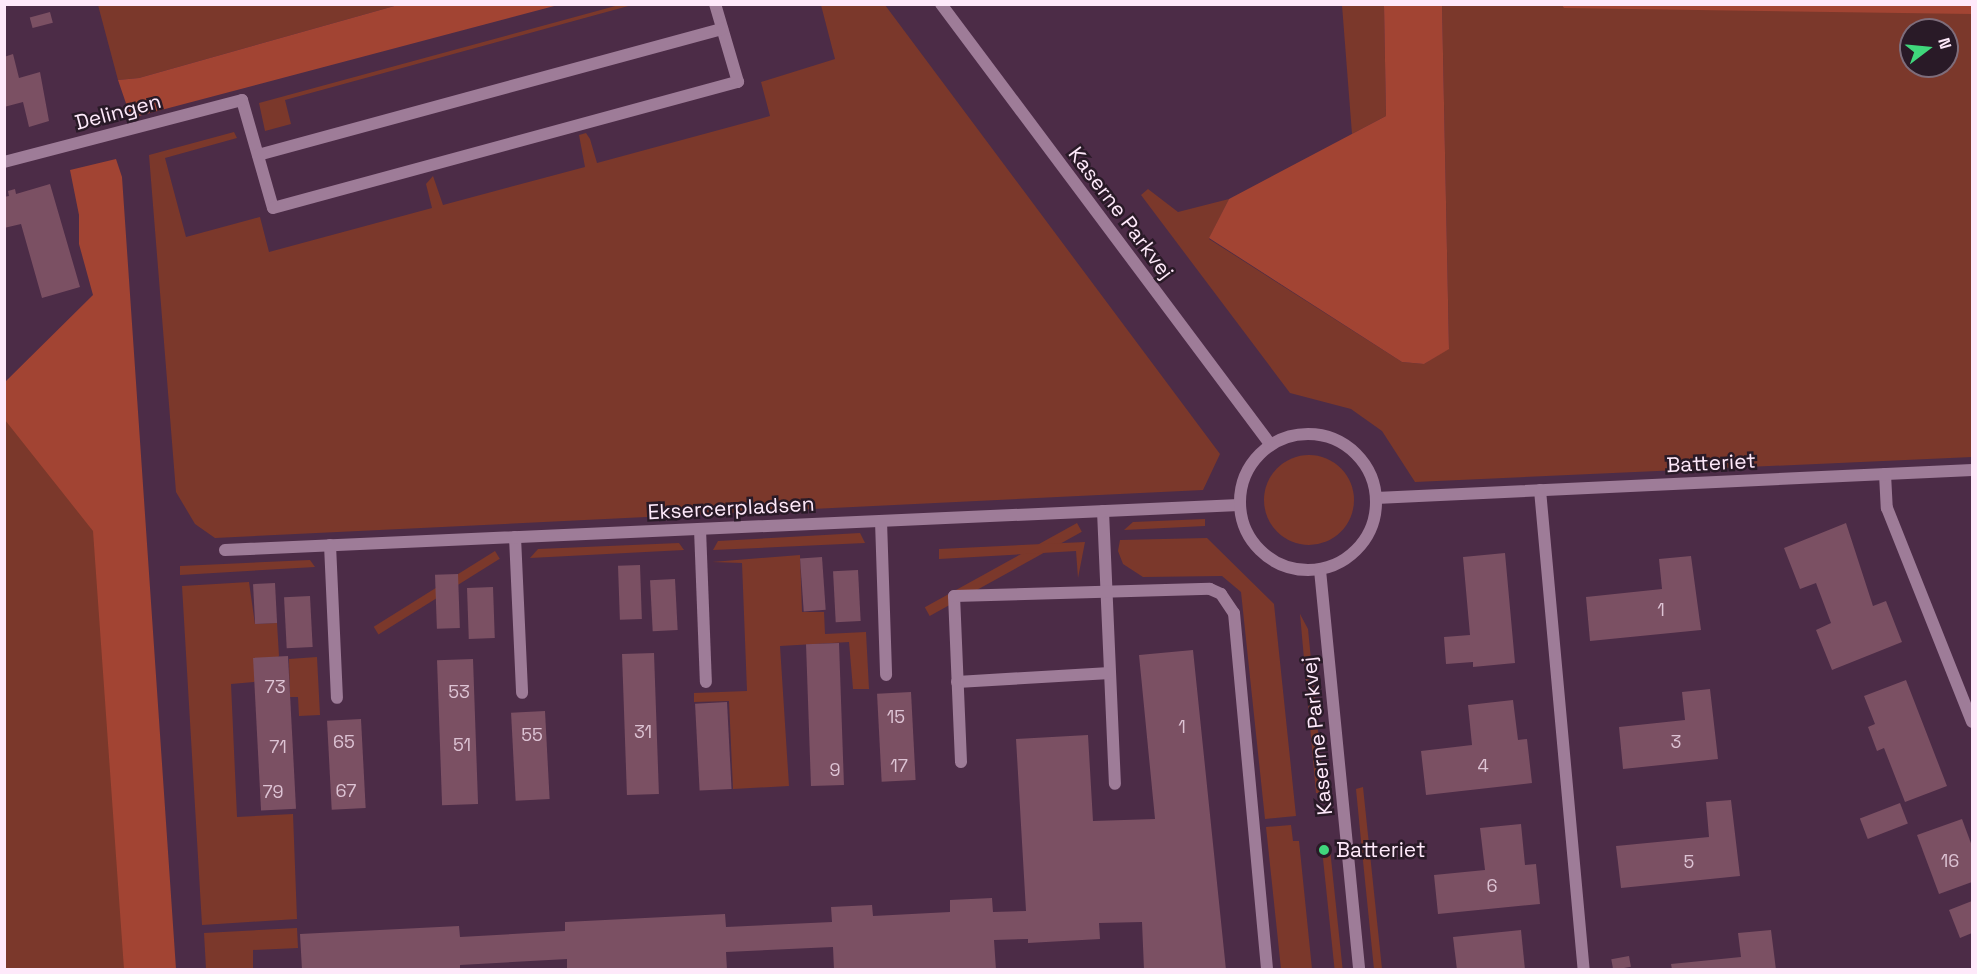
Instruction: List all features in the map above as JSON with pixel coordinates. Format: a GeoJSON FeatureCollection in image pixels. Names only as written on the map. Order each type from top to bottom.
{"type":"FeatureCollection","features":[{"type":"Feature","properties":{"kind":"street"},"geometry":{"type":"LineString","coordinates":[[715,4],[738,82],[273,208],[258,155],[722,29]]}},
{"type":"Feature","properties":{"kind":"street","name":"Kaserne Parkvej"},"geometry":{"type":"LineString","coordinates":[[941,4],[1270,444]]}},
{"type":"Feature","properties":{"kind":"street","name":"Delingen"},"geometry":{"type":"LineString","coordinates":[[4,162],[242,100],[258,155]]}},
{"type":"Feature","properties":{"kind":"street"},"geometry":{"type":"LineString","coordinates":[[1309,433],[1329,436],[1348,446],[1362,460],[1372,478],[1376,498],[1375,518],[1367,537],[1355,552],[1320,570],[1297,570],[1275,562],[1256,548],[1244,528],[1239,506],[1242,482],[1252,461],[1270,444],[1288,436],[1309,433]]}},
{"type":"Feature","properties":{"kind":"street","name":"Batteriet"},"geometry":{"type":"LineString","coordinates":[[1376,498],[1972,470]]}},
{"type":"Feature","properties":{"kind":"street"},"geometry":{"type":"LineString","coordinates":[[1885,474],[1887,508],[1972,722]]}},
{"type":"Feature","properties":{"kind":"street"},"geometry":{"type":"LineString","coordinates":[[1540,490],[1584,969]]}},
{"type":"Feature","properties":{"kind":"street","name":"Eksercerpladsen"},"geometry":{"type":"LineString","coordinates":[[225,550],[1239,506]]}},
{"type":"Feature","properties":{"kind":"street"},"geometry":{"type":"LineString","coordinates":[[1103,511],[1115,784]]}},
{"type":"Feature","properties":{"kind":"street"},"geometry":{"type":"LineString","coordinates":[[881,521],[886,675]]}},
{"type":"Feature","properties":{"kind":"street"},"geometry":{"type":"LineString","coordinates":[[700,529],[706,682]]}},
{"type":"Feature","properties":{"kind":"street"},"geometry":{"type":"LineString","coordinates":[[515,537],[522,693]]}},
{"type":"Feature","properties":{"kind":"street"},"geometry":{"type":"LineString","coordinates":[[330,545],[337,698]]}},
{"type":"Feature","properties":{"kind":"street","name":"Kaserne Parkvej"},"geometry":{"type":"LineString","coordinates":[[1320,570],[1359,969]]}},
{"type":"Feature","properties":{"kind":"street"},"geometry":{"type":"LineString","coordinates":[[961,762],[954,596],[1210,589],[1230,603],[1234,613],[1267,969]]}},
{"type":"Feature","properties":{"kind":"street"},"geometry":{"type":"LineString","coordinates":[[957,682],[1110,673]]}},
{"type":"Feature","properties":{"kind":"shaded area"},"geometry":{"type":"Polygon","coordinates":[[[1972,4],[1972,14],[1564,8],[1562,5],[1972,4]]]}},
{"type":"Feature","properties":{"kind":"shaded area"},"geometry":{"type":"Polygon","coordinates":[[[98,5],[398,5],[139,78],[118,80],[98,5]]]}},
{"type":"Feature","properties":{"kind":"shaded area"},"geometry":{"type":"Polygon","coordinates":[[[398,5],[558,5],[131,118],[118,80],[139,78],[398,5]]]}},
{"type":"Feature","properties":{"kind":"shaded area"},"geometry":{"type":"Polygon","coordinates":[[[619,5],[632,5],[285,100],[291,124],[265,131],[259,103],[619,5]]]}},
{"type":"Feature","properties":{"kind":"shaded area"},"geometry":{"type":"Polygon","coordinates":[[[821,5],[885,5],[1220,454],[1203,490],[215,538],[195,524],[176,492],[149,155],[234,132],[237,138],[165,158],[186,237],[260,217],[269,252],[432,208],[426,184],[433,176],[443,205],[585,167],[579,135],[586,133],[597,163],[770,116],[761,82],[835,59],[821,5]]]}},
{"type":"Feature","properties":{"kind":"shaded area"},"geometry":{"type":"Polygon","coordinates":[[[1342,5],[1384,5],[1386,116],[1352,134],[1342,5]]]}},
{"type":"Feature","properties":{"kind":"shaded area"},"geometry":{"type":"Polygon","coordinates":[[[1384,5],[1442,5],[1449,349],[1424,364],[1402,362],[1209,238],[1229,199],[1386,116],[1384,5]]]}},
{"type":"Feature","properties":{"kind":"shaded area"},"geometry":{"type":"Polygon","coordinates":[[[1442,5],[1972,5],[1972,457],[1415,482],[1382,431],[1351,409],[1290,393],[1141,195],[1148,189],[1178,212],[1229,199],[1209,239],[1402,362],[1424,364],[1449,348],[1442,5]]]}},
{"type":"Feature","properties":{"kind":"shaded area"},"geometry":{"type":"Polygon","coordinates":[[[116,159],[122,177],[176,969],[124,969],[93,531],[5,420],[5,382],[93,295],[79,244],[79,215],[70,170],[116,159]]]}},
{"type":"Feature","properties":{"kind":"shaded area"},"geometry":{"type":"Polygon","coordinates":[[[100,373],[140,969],[5,970],[5,402],[100,373]]]}},
{"type":"Feature","properties":{"kind":"shaded area"},"geometry":{"type":"Polygon","coordinates":[[[1300,455],[1318,455],[1334,462],[1347,475],[1354,491],[1354,509],[1347,525],[1334,538],[1318,545],[1300,545],[1284,538],[1271,525],[1264,509],[1264,491],[1271,475],[1284,462],[1300,455]]]}},
{"type":"Feature","properties":{"kind":"shaded area"},"geometry":{"type":"Polygon","coordinates":[[[1205,519],[1205,526],[1124,530],[1133,522],[1205,519]]]}},
{"type":"Feature","properties":{"kind":"shaded area"},"geometry":{"type":"Polygon","coordinates":[[[1077,523],[1082,532],[930,616],[925,607],[1077,523]]]}},
{"type":"Feature","properties":{"kind":"shaded area"},"geometry":{"type":"Polygon","coordinates":[[[860,533],[865,543],[713,550],[718,541],[860,533]]]}},
{"type":"Feature","properties":{"kind":"shaded area"},"geometry":{"type":"Polygon","coordinates":[[[1207,538],[1274,604],[1296,816],[1265,819],[1241,592],[1222,576],[1143,577],[1123,564],[1118,551],[1120,540],[1207,538]]]}},
{"type":"Feature","properties":{"kind":"shaded area"},"geometry":{"type":"Polygon","coordinates":[[[1085,542],[1078,578],[1076,551],[939,559],[939,549],[1085,542]]]}},
{"type":"Feature","properties":{"kind":"shaded area"},"geometry":{"type":"Polygon","coordinates":[[[679,543],[684,550],[530,558],[538,549],[679,543]]]}},
{"type":"Feature","properties":{"kind":"shaded area"},"geometry":{"type":"Polygon","coordinates":[[[495,551],[500,559],[378,634],[374,627],[495,551]]]}},
{"type":"Feature","properties":{"kind":"shaded area"},"geometry":{"type":"Polygon","coordinates":[[[800,555],[802,612],[824,612],[825,634],[866,632],[869,689],[853,689],[849,642],[780,646],[789,786],[733,789],[729,701],[694,702],[694,693],[747,691],[742,563],[712,562],[800,555]]]}},
{"type":"Feature","properties":{"kind":"shaded area"},"geometry":{"type":"Polygon","coordinates":[[[310,560],[315,567],[180,575],[180,566],[310,560]]]}},
{"type":"Feature","properties":{"kind":"shaded area"},"geometry":{"type":"Polygon","coordinates":[[[249,582],[255,624],[277,623],[279,656],[254,682],[231,684],[237,817],[293,814],[297,919],[202,925],[182,586],[249,582]]]}},
{"type":"Feature","properties":{"kind":"shaded area"},"geometry":{"type":"Polygon","coordinates":[[[1300,614],[1308,629],[1324,793],[1316,793],[1300,614]]]}},
{"type":"Feature","properties":{"kind":"shaded area"},"geometry":{"type":"Polygon","coordinates":[[[317,657],[320,715],[299,716],[298,697],[290,697],[289,659],[317,657]]]}},
{"type":"Feature","properties":{"kind":"shaded area"},"geometry":{"type":"Polygon","coordinates":[[[1363,787],[1382,969],[1374,969],[1356,789],[1363,787]]]}},
{"type":"Feature","properties":{"kind":"shaded area"},"geometry":{"type":"Polygon","coordinates":[[[1291,825],[1293,841],[1299,841],[1312,969],[1281,969],[1266,827],[1291,825]]]}},
{"type":"Feature","properties":{"kind":"shaded area"},"geometry":{"type":"Polygon","coordinates":[[[1330,849],[1343,969],[1335,970],[1322,850],[1330,849]]]}},
{"type":"Feature","properties":{"kind":"shaded area"},"geometry":{"type":"Polygon","coordinates":[[[297,928],[298,948],[253,950],[253,969],[206,969],[204,933],[297,928]]]}},
{"type":"Feature","properties":{"kind":"building"},"geometry":{"type":"Polygon","coordinates":[[[50,12],[53,23],[33,28],[30,17],[50,12]]]}},
{"type":"Feature","properties":{"kind":"building"},"geometry":{"type":"Polygon","coordinates":[[[13,54],[19,78],[40,72],[49,121],[29,127],[23,102],[4,107],[4,57],[13,54]]]}},
{"type":"Feature","properties":{"kind":"building"},"geometry":{"type":"Polygon","coordinates":[[[50,184],[80,287],[42,298],[21,224],[4,228],[4,197],[9,196],[8,191],[15,189],[16,194],[50,184]]]}},
{"type":"Feature","properties":{"kind":"building"},"geometry":{"type":"Polygon","coordinates":[[[1846,523],[1873,606],[1886,601],[1902,642],[1832,670],[1816,630],[1831,623],[1816,583],[1800,589],[1784,548],[1846,523]]]}},
{"type":"Feature","properties":{"kind":"building"},"geometry":{"type":"Polygon","coordinates":[[[1505,553],[1515,663],[1473,667],[1473,662],[1446,664],[1444,637],[1470,635],[1463,557],[1505,553]]]}},
{"type":"Feature","properties":{"kind":"building"},"geometry":{"type":"Polygon","coordinates":[[[1691,556],[1701,630],[1590,641],[1586,597],[1662,589],[1659,559],[1691,556]]]}},
{"type":"Feature","properties":{"kind":"building"},"geometry":{"type":"Polygon","coordinates":[[[822,557],[826,610],[804,611],[800,559],[822,557]]]}},
{"type":"Feature","properties":{"kind":"building"},"geometry":{"type":"Polygon","coordinates":[[[640,565],[642,619],[620,620],[618,566],[640,565]]]}},
{"type":"Feature","properties":{"kind":"building"},"geometry":{"type":"Polygon","coordinates":[[[858,570],[861,621],[836,622],[833,571],[858,570]]]}},
{"type":"Feature","properties":{"kind":"building"},"geometry":{"type":"Polygon","coordinates":[[[458,574],[460,628],[437,629],[435,575],[458,574]]]}},
{"type":"Feature","properties":{"kind":"building"},"geometry":{"type":"Polygon","coordinates":[[[675,579],[678,630],[653,631],[650,580],[675,579]]]}},
{"type":"Feature","properties":{"kind":"building"},"geometry":{"type":"Polygon","coordinates":[[[275,583],[277,623],[255,624],[253,584],[275,583]]]}},
{"type":"Feature","properties":{"kind":"building"},"geometry":{"type":"Polygon","coordinates":[[[493,587],[495,638],[469,639],[467,588],[493,587]]]}},
{"type":"Feature","properties":{"kind":"building"},"geometry":{"type":"Polygon","coordinates":[[[310,596],[313,647],[287,648],[284,597],[310,596]]]}},
{"type":"Feature","properties":{"kind":"building"},"geometry":{"type":"Polygon","coordinates":[[[839,643],[844,785],[811,786],[806,644],[839,643]]]}},
{"type":"Feature","properties":{"kind":"building"},"geometry":{"type":"Polygon","coordinates":[[[1193,650],[1226,970],[1144,970],[1142,922],[1099,923],[1100,939],[1028,943],[1028,939],[994,940],[996,970],[834,970],[833,947],[726,952],[727,970],[567,970],[567,959],[460,965],[460,970],[302,970],[300,934],[459,926],[460,937],[565,931],[565,922],[725,914],[726,927],[832,922],[831,907],[872,905],[873,916],[950,912],[950,900],[992,898],[993,912],[1026,911],[1016,739],[1088,735],[1093,821],[1155,819],[1139,655],[1193,650]]]}},
{"type":"Feature","properties":{"kind":"building"},"geometry":{"type":"Polygon","coordinates":[[[654,653],[659,794],[627,795],[622,654],[654,653]]]}},
{"type":"Feature","properties":{"kind":"building"},"geometry":{"type":"Polygon","coordinates":[[[288,656],[296,809],[261,811],[253,658],[288,656]]]}},
{"type":"Feature","properties":{"kind":"building"},"geometry":{"type":"Polygon","coordinates":[[[473,659],[478,804],[442,805],[437,660],[473,659]]]}},
{"type":"Feature","properties":{"kind":"building"},"geometry":{"type":"Polygon","coordinates":[[[1906,680],[1947,786],[1905,802],[1884,748],[1877,751],[1868,727],[1875,724],[1864,696],[1906,680]]]}},
{"type":"Feature","properties":{"kind":"building"},"geometry":{"type":"Polygon","coordinates":[[[1710,689],[1718,759],[1623,769],[1619,727],[1685,720],[1682,692],[1710,689]]]}},
{"type":"Feature","properties":{"kind":"building"},"geometry":{"type":"Polygon","coordinates":[[[911,692],[916,780],[882,782],[877,694],[911,692]]]}},
{"type":"Feature","properties":{"kind":"building"},"geometry":{"type":"Polygon","coordinates":[[[1513,700],[1518,740],[1527,739],[1532,783],[1426,795],[1421,751],[1472,745],[1468,705],[1513,700]]]}},
{"type":"Feature","properties":{"kind":"building"},"geometry":{"type":"Polygon","coordinates":[[[727,702],[732,789],[700,791],[695,704],[727,702]]]}},
{"type":"Feature","properties":{"kind":"building"},"geometry":{"type":"Polygon","coordinates":[[[545,711],[550,799],[516,801],[511,713],[545,711]]]}},
{"type":"Feature","properties":{"kind":"building"},"geometry":{"type":"Polygon","coordinates":[[[361,719],[366,808],[332,810],[327,721],[361,719]]]}},
{"type":"Feature","properties":{"kind":"building"},"geometry":{"type":"Polygon","coordinates":[[[1731,800],[1740,876],[1621,888],[1616,846],[1709,837],[1706,802],[1731,800]]]}},
{"type":"Feature","properties":{"kind":"building"},"geometry":{"type":"Polygon","coordinates":[[[1900,803],[1908,824],[1868,839],[1860,818],[1900,803]]]}},
{"type":"Feature","properties":{"kind":"building"},"geometry":{"type":"Polygon","coordinates":[[[1962,819],[1972,846],[1972,882],[1939,894],[1917,835],[1962,819]]]}},
{"type":"Feature","properties":{"kind":"building"},"geometry":{"type":"Polygon","coordinates":[[[1521,824],[1525,865],[1536,864],[1540,904],[1438,914],[1434,875],[1485,870],[1480,828],[1521,824]]]}},
{"type":"Feature","properties":{"kind":"building"},"geometry":{"type":"Polygon","coordinates":[[[1972,901],[1972,933],[1960,938],[1949,910],[1972,901]]]}},
{"type":"Feature","properties":{"kind":"building"},"geometry":{"type":"Polygon","coordinates":[[[1521,930],[1525,970],[1457,970],[1453,937],[1521,930]]]}},
{"type":"Feature","properties":{"kind":"building"},"geometry":{"type":"Polygon","coordinates":[[[1771,930],[1776,970],[1672,970],[1671,964],[1741,957],[1738,933],[1771,930]]]}},
{"type":"Feature","properties":{"kind":"building"},"geometry":{"type":"Polygon","coordinates":[[[1629,956],[1631,967],[1613,970],[1611,959],[1629,956]]]}},
{"type":"Feature","properties":{"kind":"place","name":"Batteriet"},"geometry":{"type":"Point","coordinates":[1324,850]}}]}
